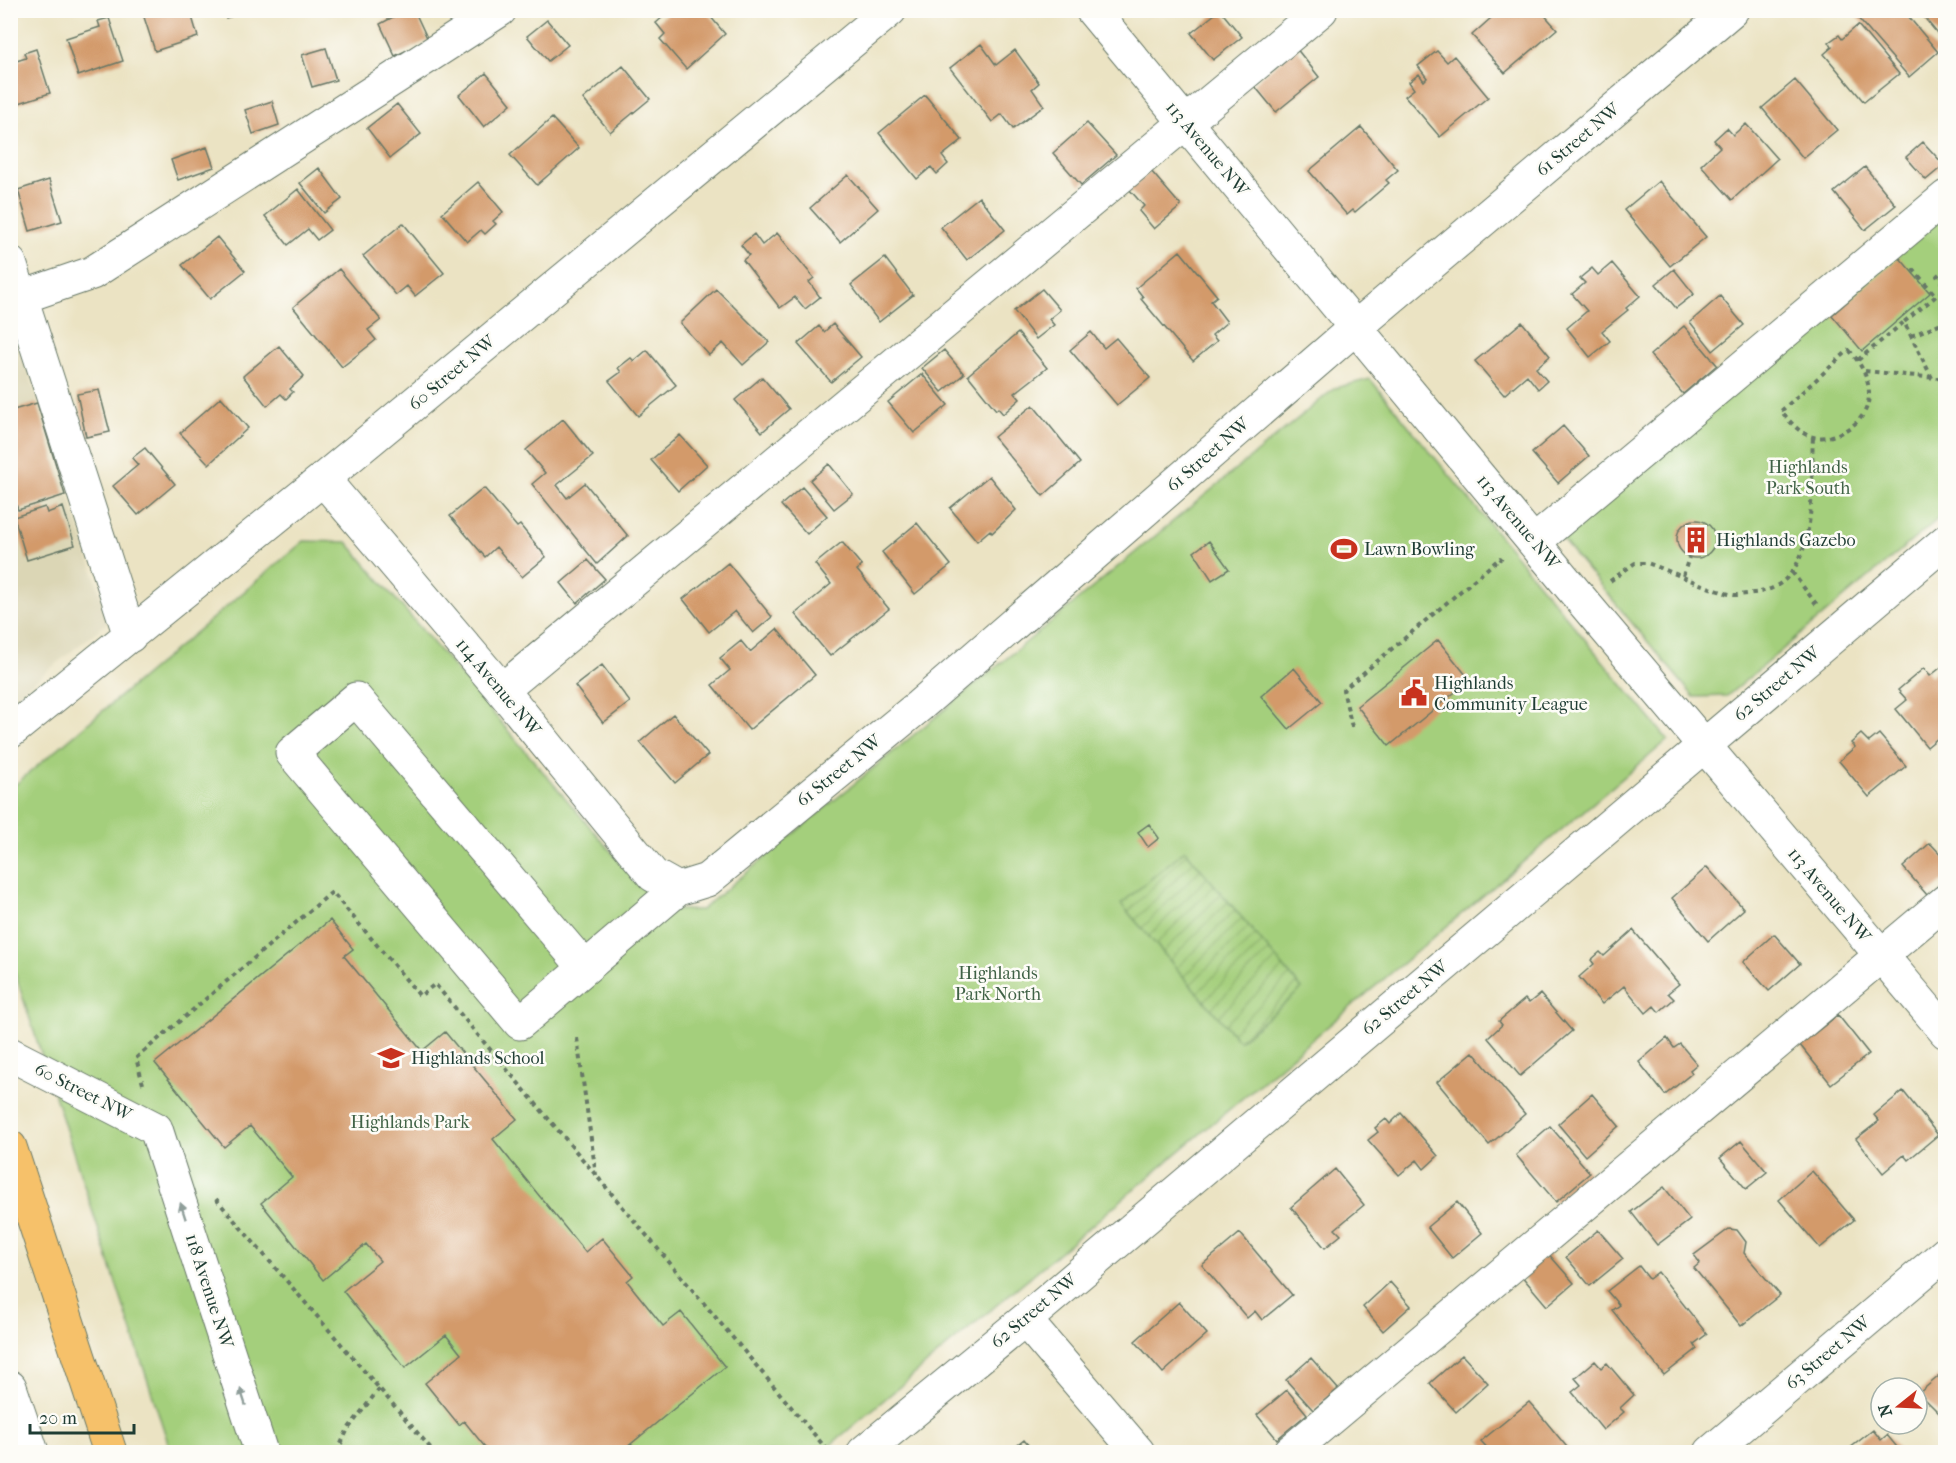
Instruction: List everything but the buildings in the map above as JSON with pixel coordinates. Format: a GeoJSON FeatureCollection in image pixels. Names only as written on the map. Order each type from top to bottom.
{"type":"FeatureCollection","features":[{"type":"Feature","properties":{"kind":"main road"},"geometry":{"type":"LineString","coordinates":[[10,1147],[110,1452]]}},
{"type":"Feature","properties":{"kind":"street"},"geometry":{"type":"LineString","coordinates":[[22,297],[92,273],[500,10]]}},
{"type":"Feature","properties":{"kind":"street","name":"60 Street NW"},"geometry":{"type":"LineString","coordinates":[[10,732],[323,479],[890,10]]}},
{"type":"Feature","properties":{"kind":"street","name":"113 Avenue NW"},"geometry":{"type":"LineString","coordinates":[[1092,10],[1880,957],[1946,1032]]}},
{"type":"Feature","properties":{"kind":"street"},"geometry":{"type":"LineString","coordinates":[[502,690],[1321,10]]}},
{"type":"Feature","properties":{"kind":"street","name":"61 Street NW"},"geometry":{"type":"LineString","coordinates":[[678,889],[707,880],[919,706],[1356,328],[1732,10]]}},
{"type":"Feature","properties":{"kind":"street"},"geometry":{"type":"LineString","coordinates":[[1534,542],[1946,197]]}},
{"type":"Feature","properties":{"kind":"street"},"geometry":{"type":"LineString","coordinates":[[10,263],[130,636]]}},
{"type":"Feature","properties":{"kind":"street","name":"114 Avenue NW"},"geometry":{"type":"LineString","coordinates":[[323,479],[502,690],[653,875],[678,889]]}},
{"type":"Feature","properties":{"kind":"street","name":"62 Street NW"},"geometry":{"type":"LineString","coordinates":[[864,1452],[1025,1320],[1946,541]]}},
{"type":"Feature","properties":{"kind":"street"},"geometry":{"type":"LineString","coordinates":[[585,968],[356,699],[292,753],[520,1023],[585,968],[678,889]]}},
{"type":"Feature","properties":{"kind":"street"},"geometry":{"type":"LineString","coordinates":[[1290,1452],[1946,902]]}},
{"type":"Feature","properties":{"kind":"street","name":"60 Street NW"},"geometry":{"type":"LineString","coordinates":[[10,1054],[156,1129]]}},
{"type":"Feature","properties":{"kind":"street","name":"118 Avenue NW"},"geometry":{"type":"LineString","coordinates":[[156,1129],[261,1452]]}},
{"type":"Feature","properties":{"kind":"street","name":"63 Street NW"},"geometry":{"type":"LineString","coordinates":[[1711,1452],[1946,1253]]}},
{"type":"Feature","properties":{"kind":"street"},"geometry":{"type":"LineString","coordinates":[[1025,1320],[1138,1452]]}},
{"type":"Feature","properties":{"kind":"street"},"geometry":{"type":"LineString","coordinates":[[10,1387],[32,1452]]}},
{"type":"Feature","properties":{"kind":"path"},"geometry":{"type":"LineString","coordinates":[[1910,265],[1936,296]]}},
{"type":"Feature","properties":{"kind":"path"},"geometry":{"type":"LineString","coordinates":[[1858,360],[1946,288],[1936,276],[1946,268]]}},
{"type":"Feature","properties":{"kind":"path"},"geometry":{"type":"LineString","coordinates":[[1911,336],[1946,321]]}},
{"type":"Feature","properties":{"kind":"path"},"geometry":{"type":"LineString","coordinates":[[1904,322],[1932,378]]}},
{"type":"Feature","properties":{"kind":"path"},"geometry":{"type":"LineString","coordinates":[[1849,350],[1865,371],[1869,395],[1865,412],[1856,425],[1826,437],[1813,437],[1802,432],[1780,411],[1849,350]]}},
{"type":"Feature","properties":{"kind":"path"},"geometry":{"type":"LineString","coordinates":[[1865,371],[1946,379]]}},
{"type":"Feature","properties":{"kind":"path"},"geometry":{"type":"LineString","coordinates":[[1603,587],[1635,563],[1647,563],[1735,595],[1764,592],[1781,584],[1792,572],[1804,551],[1808,529],[1813,437]]}},
{"type":"Feature","properties":{"kind":"path"},"geometry":{"type":"LineString","coordinates":[[1683,576],[1689,557]]}},
{"type":"Feature","properties":{"kind":"path"},"geometry":{"type":"LineString","coordinates":[[1352,727],[1344,690],[1500,558],[1507,566]]}},
{"type":"Feature","properties":{"kind":"path"},"geometry":{"type":"LineString","coordinates":[[1792,572],[1838,632]]}},
{"type":"Feature","properties":{"kind":"path"},"geometry":{"type":"LineString","coordinates":[[156,1129],[136,1058],[333,892],[420,996],[435,984],[829,1452]]}},
{"type":"Feature","properties":{"kind":"path"},"geometry":{"type":"LineString","coordinates":[[577,1038],[596,1175]]}},
{"type":"Feature","properties":{"kind":"path"},"geometry":{"type":"LineString","coordinates":[[210,1192],[434,1452]]}},
{"type":"Feature","properties":{"kind":"path"},"geometry":{"type":"LineString","coordinates":[[337,1452],[348,1429],[379,1389]]}},
{"type":"Feature","properties":{"kind":"path"},"geometry":{"type":"LineString","coordinates":[[630,1445],[637,1452]]}},
{"type":"Feature","properties":{"kind":"shaded area"},"geometry":{"type":"Polygon","coordinates":[[[10,314],[109,621],[11,700],[10,700],[10,314]]]}},
{"type":"Feature","properties":{"kind":"green space","name":"Highlands Park South"},"geometry":{"type":"Polygon","coordinates":[[[1945,208],[1945,513],[1727,696],[1694,697],[1560,537],[1945,208]]]}},
{"type":"Feature","properties":{"kind":"green space","name":"Highlands Park"},"geometry":{"type":"Polygon","coordinates":[[[1370,379],[1668,740],[822,1452],[171,1452],[11,961],[10,789],[304,541],[347,542],[661,910],[701,910],[1335,388],[1370,379]]]}},
{"type":"Feature","properties":{"kind":"green space"},"geometry":{"type":"Polygon","coordinates":[[[1185,850],[1302,989],[1239,1041],[1121,904],[1185,850]]]}},
{"type":"Feature","properties":{"kind":"place","name":"Highlands Gazebo"},"geometry":{"type":"Point","coordinates":[1696,540]}},
{"type":"Feature","properties":{"kind":"place","name":"Lawn Bowling"},"geometry":{"type":"Point","coordinates":[1344,549]}},
{"type":"Feature","properties":{"kind":"place","name":"Highlands Community League"},"geometry":{"type":"Point","coordinates":[1414,693]}},
{"type":"Feature","properties":{"kind":"place","name":"Highlands School"},"geometry":{"type":"Point","coordinates":[391,1058]}},
{"type":"Feature","properties":{"kind":"park label","name":"Highlands Park North"},"geometry":{"type":"Point","coordinates":[998,983]}}]}
